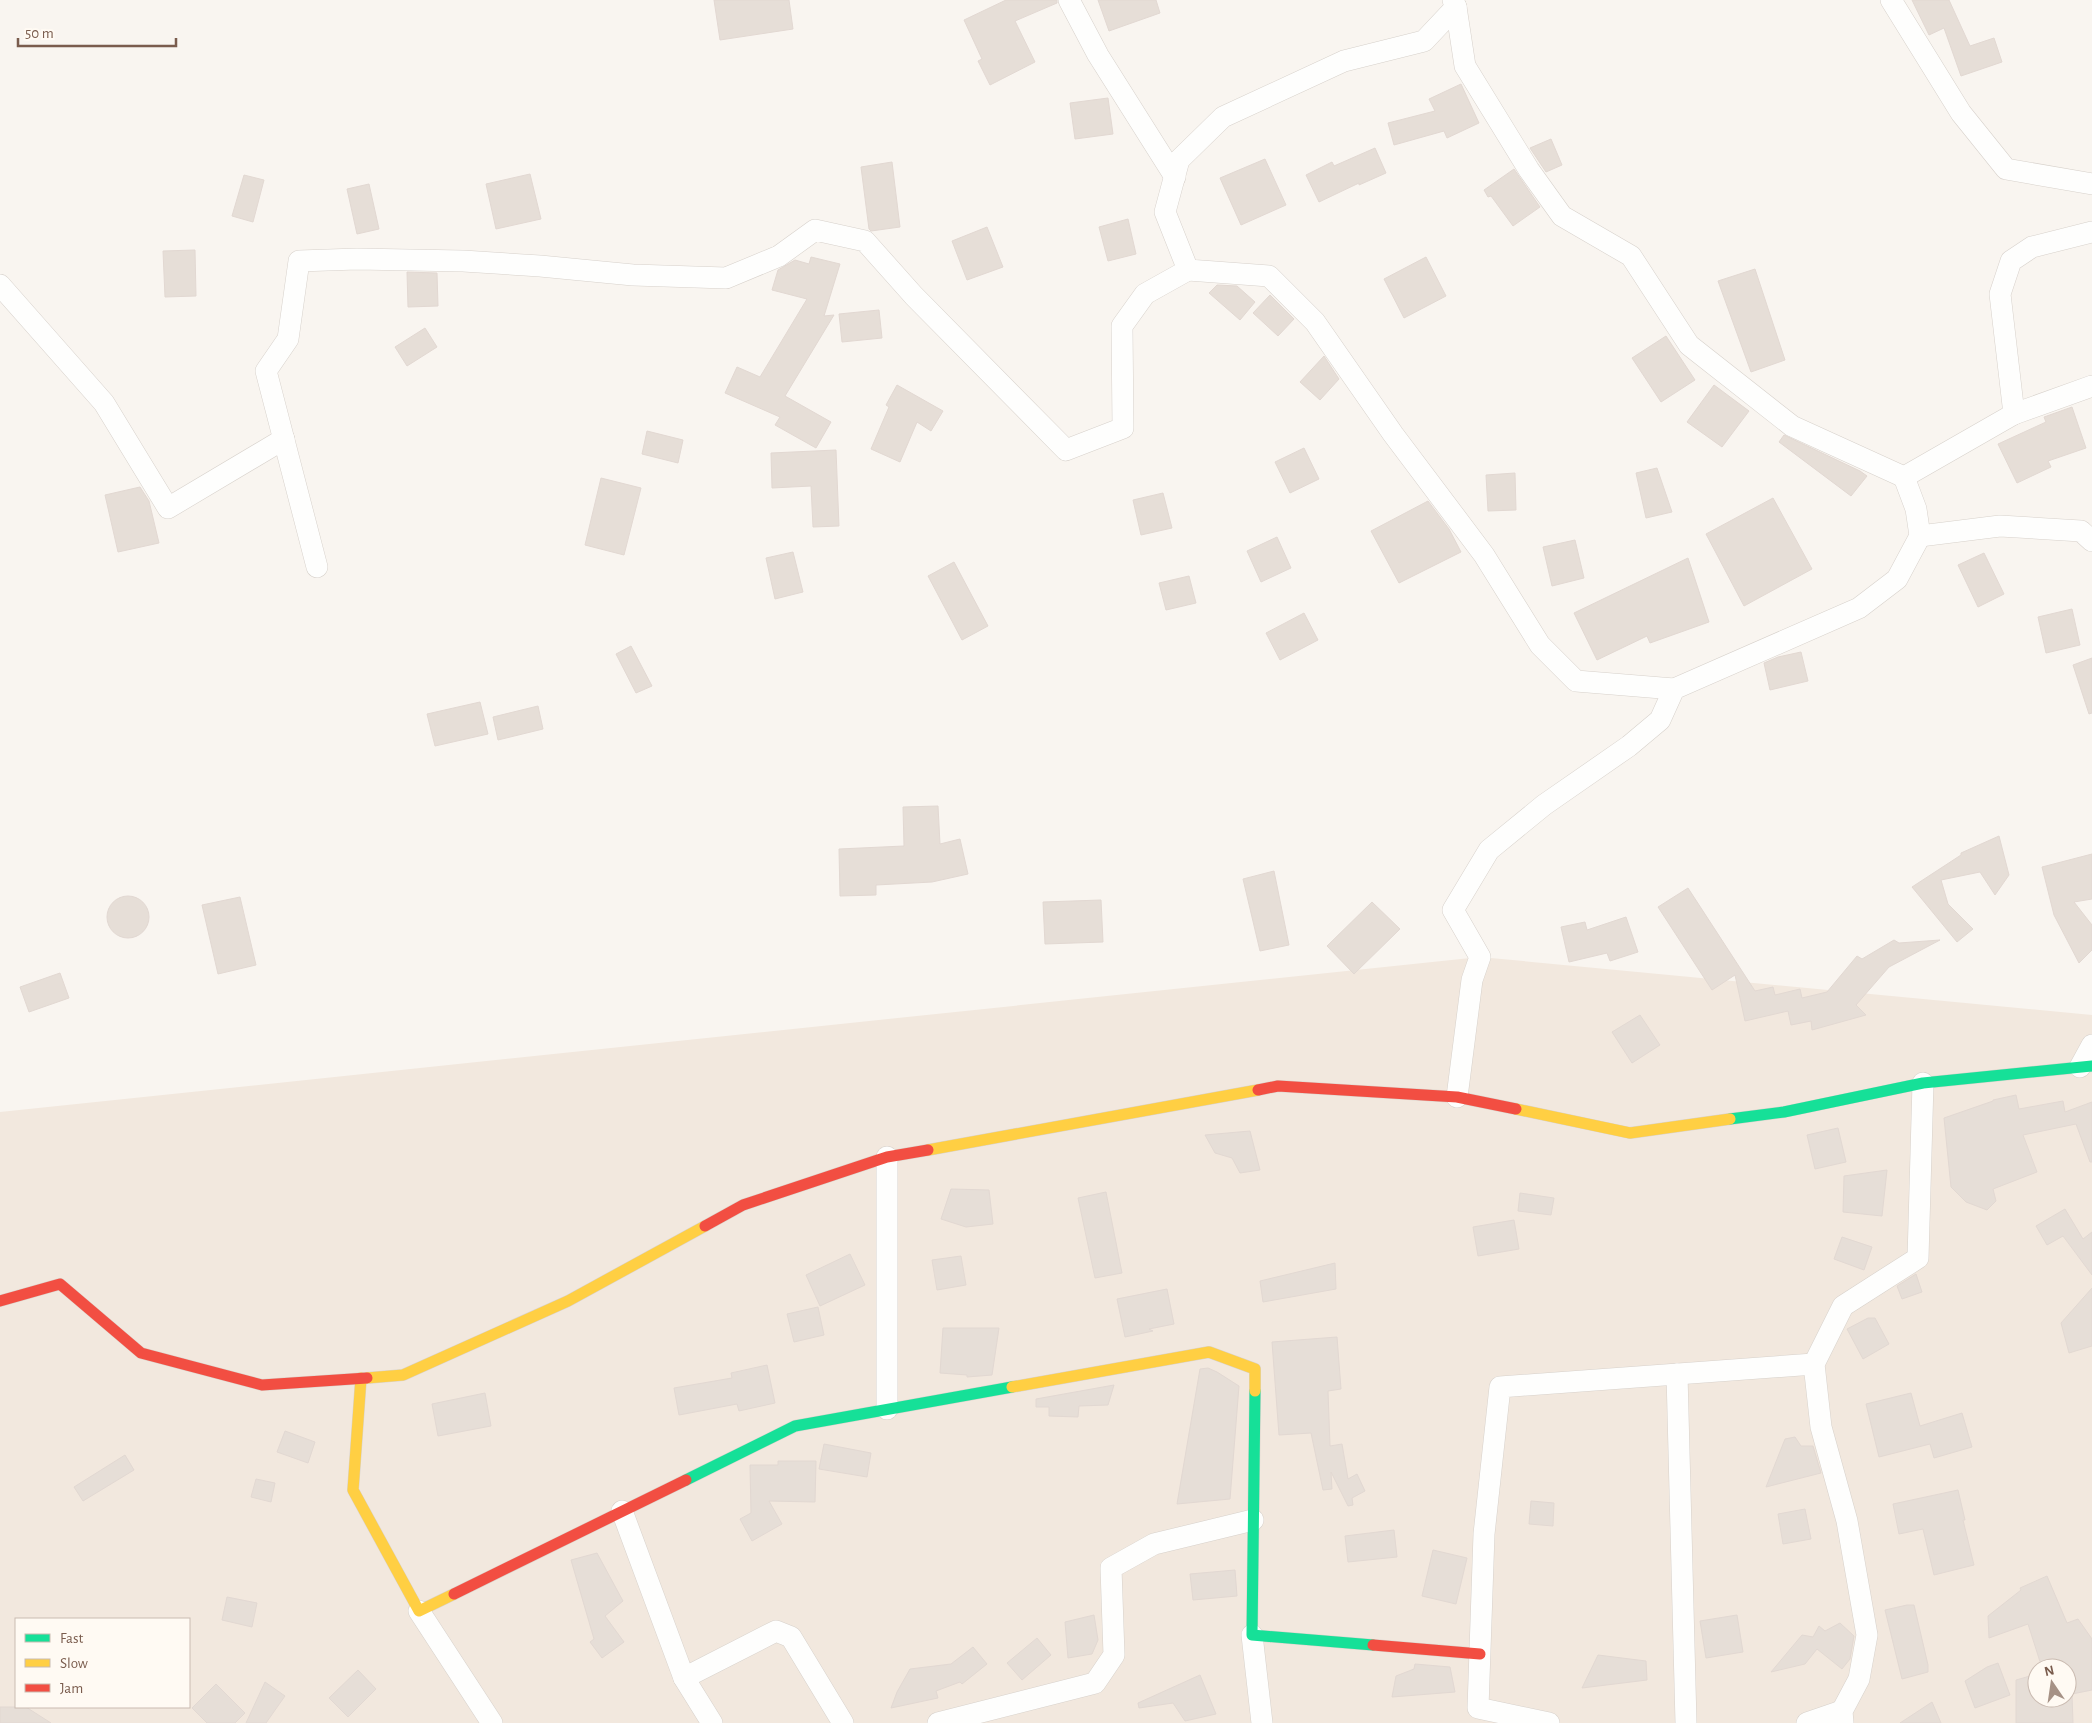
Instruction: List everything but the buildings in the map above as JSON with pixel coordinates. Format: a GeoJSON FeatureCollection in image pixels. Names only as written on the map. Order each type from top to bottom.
{"type":"FeatureCollection","features":[{"type":"Feature","properties":{"kind":"street"},"geometry":{"type":"LineString","coordinates":[[1069,0],[1098,55],[1175,177]]}},
{"type":"Feature","properties":{"kind":"street"},"geometry":{"type":"LineString","coordinates":[[1891,0],[1962,113],[2006,169],[2092,184]]}},
{"type":"Feature","properties":{"kind":"street"},"geometry":{"type":"LineString","coordinates":[[1188,270],[1166,212],[1179,160],[1223,117],[1344,61],[1424,40],[1455,4]]}},
{"type":"Feature","properties":{"kind":"street"},"geometry":{"type":"LineString","coordinates":[[317,567],[266,371],[288,339],[299,260],[463,261],[633,275],[726,278],[779,256],[815,230],[864,241],[927,309],[1066,450],[1123,428],[1122,326],[1146,294],[1188,270],[1269,276],[1315,322],[1393,434],[1484,555],[1540,645],[1576,681],[1674,689],[1859,608],[1897,579],[1920,536],[1916,509],[1904,477],[1792,426],[1689,345],[1631,256],[1562,216],[1529,170],[1465,66],[1455,4]]}},
{"type":"Feature","properties":{"kind":"street"},"geometry":{"type":"LineString","coordinates":[[2014,414],[2000,294],[2011,261],[2032,247],[2092,232]]}},
{"type":"Feature","properties":{"kind":"street"},"geometry":{"type":"LineString","coordinates":[[0,284],[104,404],[168,508],[284,439]]}},
{"type":"Feature","properties":{"kind":"street"},"geometry":{"type":"LineString","coordinates":[[1904,477],[2014,414],[2092,386]]}},
{"type":"Feature","properties":{"kind":"street"},"geometry":{"type":"LineString","coordinates":[[1920,536],[2000,526],[2080,531],[2092,541]]}},
{"type":"Feature","properties":{"kind":"street"},"geometry":{"type":"LineString","coordinates":[[1457,1097],[1472,980],[1480,957],[1453,910],[1489,850],[1544,805],[1628,746],[1660,720],[1674,689]]}},
{"type":"Feature","properties":{"kind":"street"},"geometry":{"type":"LineString","coordinates":[[0,1301],[60,1284],[141,1353],[262,1385],[403,1374],[568,1301],[743,1205],[887,1156],[1278,1086],[1457,1097],[1630,1133],[1784,1112],[1923,1083],[2086,1067],[2092,1045]]}},
{"type":"Feature","properties":{"kind":"street"},"geometry":{"type":"LineString","coordinates":[[1807,1723],[1843,1717],[1859,1679],[1867,1635],[1847,1521],[1821,1427],[1814,1364],[1843,1306],[1918,1258],[1923,1083]]}},
{"type":"Feature","properties":{"kind":"street"},"geometry":{"type":"LineString","coordinates":[[887,1156],[887,1409]]}},
{"type":"Feature","properties":{"kind":"street"},"geometry":{"type":"LineString","coordinates":[[419,1611],[795,1426],[1209,1352],[1255,1369],[1252,1634],[1262,1723]]}},
{"type":"Feature","properties":{"kind":"street"},"geometry":{"type":"LineString","coordinates":[[1549,1723],[1478,1708],[1484,1534],[1500,1387],[1814,1364]]}},
{"type":"Feature","properties":{"kind":"street"},"geometry":{"type":"LineString","coordinates":[[1676,1374],[1686,1723]]}},
{"type":"Feature","properties":{"kind":"street"},"geometry":{"type":"LineString","coordinates":[[361,1378],[353,1490],[419,1611],[492,1723]]}},
{"type":"Feature","properties":{"kind":"street"},"geometry":{"type":"LineString","coordinates":[[622,1511],[684,1678],[712,1723]]}},
{"type":"Feature","properties":{"kind":"street"},"geometry":{"type":"LineString","coordinates":[[938,1723],[1096,1683],[1114,1655],[1112,1568],[1154,1544],[1253,1520]]}},
{"type":"Feature","properties":{"kind":"street"},"geometry":{"type":"LineString","coordinates":[[684,1678],[776,1631],[791,1637],[843,1723]]}},
{"type":"Feature","properties":{"kind":"street"},"geometry":{"type":"LineString","coordinates":[[1252,1634],[1480,1654]]}},
{"type":"Feature","properties":{"kind":"shaded area"},"geometry":{"type":"Polygon","coordinates":[[[1480,957],[2092,1015],[2092,1723],[0,1723],[0,1112],[1480,957]]]}},
{"type":"Feature","properties":{"kind":"traffic: fast"},"geometry":{"type":"LineString","coordinates":[[1730,1119],[1784,1112],[1923,1083],[2092,1066]]}},
{"type":"Feature","properties":{"kind":"traffic: fast"},"geometry":{"type":"LineString","coordinates":[[686,1480],[795,1426],[1012,1387]]}},
{"type":"Feature","properties":{"kind":"traffic: fast"},"geometry":{"type":"LineString","coordinates":[[1255,1391],[1252,1635],[1373,1645]]}},
{"type":"Feature","properties":{"kind":"traffic: slow"},"geometry":{"type":"LineString","coordinates":[[928,1150],[1258,1090]]}},
{"type":"Feature","properties":{"kind":"traffic: slow"},"geometry":{"type":"LineString","coordinates":[[1516,1109],[1630,1133],[1730,1119]]}},
{"type":"Feature","properties":{"kind":"traffic: slow"},"geometry":{"type":"LineString","coordinates":[[367,1378],[403,1375],[568,1301],[705,1226]]}},
{"type":"Feature","properties":{"kind":"traffic: slow"},"geometry":{"type":"LineString","coordinates":[[1012,1387],[1209,1352],[1255,1369],[1255,1391]]}},
{"type":"Feature","properties":{"kind":"traffic: slow"},"geometry":{"type":"LineString","coordinates":[[361,1378],[353,1490],[419,1611],[454,1594]]}},
{"type":"Feature","properties":{"kind":"traffic: jam"},"geometry":{"type":"LineString","coordinates":[[1258,1090],[1278,1086],[1457,1097],[1516,1109]]}},
{"type":"Feature","properties":{"kind":"traffic: jam"},"geometry":{"type":"LineString","coordinates":[[705,1226],[743,1205],[887,1157],[928,1150]]}},
{"type":"Feature","properties":{"kind":"traffic: jam"},"geometry":{"type":"LineString","coordinates":[[0,1301],[60,1284],[141,1353],[262,1385],[367,1378]]}},
{"type":"Feature","properties":{"kind":"traffic: jam"},"geometry":{"type":"LineString","coordinates":[[454,1594],[686,1480]]}},
{"type":"Feature","properties":{"kind":"traffic: jam"},"geometry":{"type":"LineString","coordinates":[[1373,1645],[1480,1654]]}}]}
